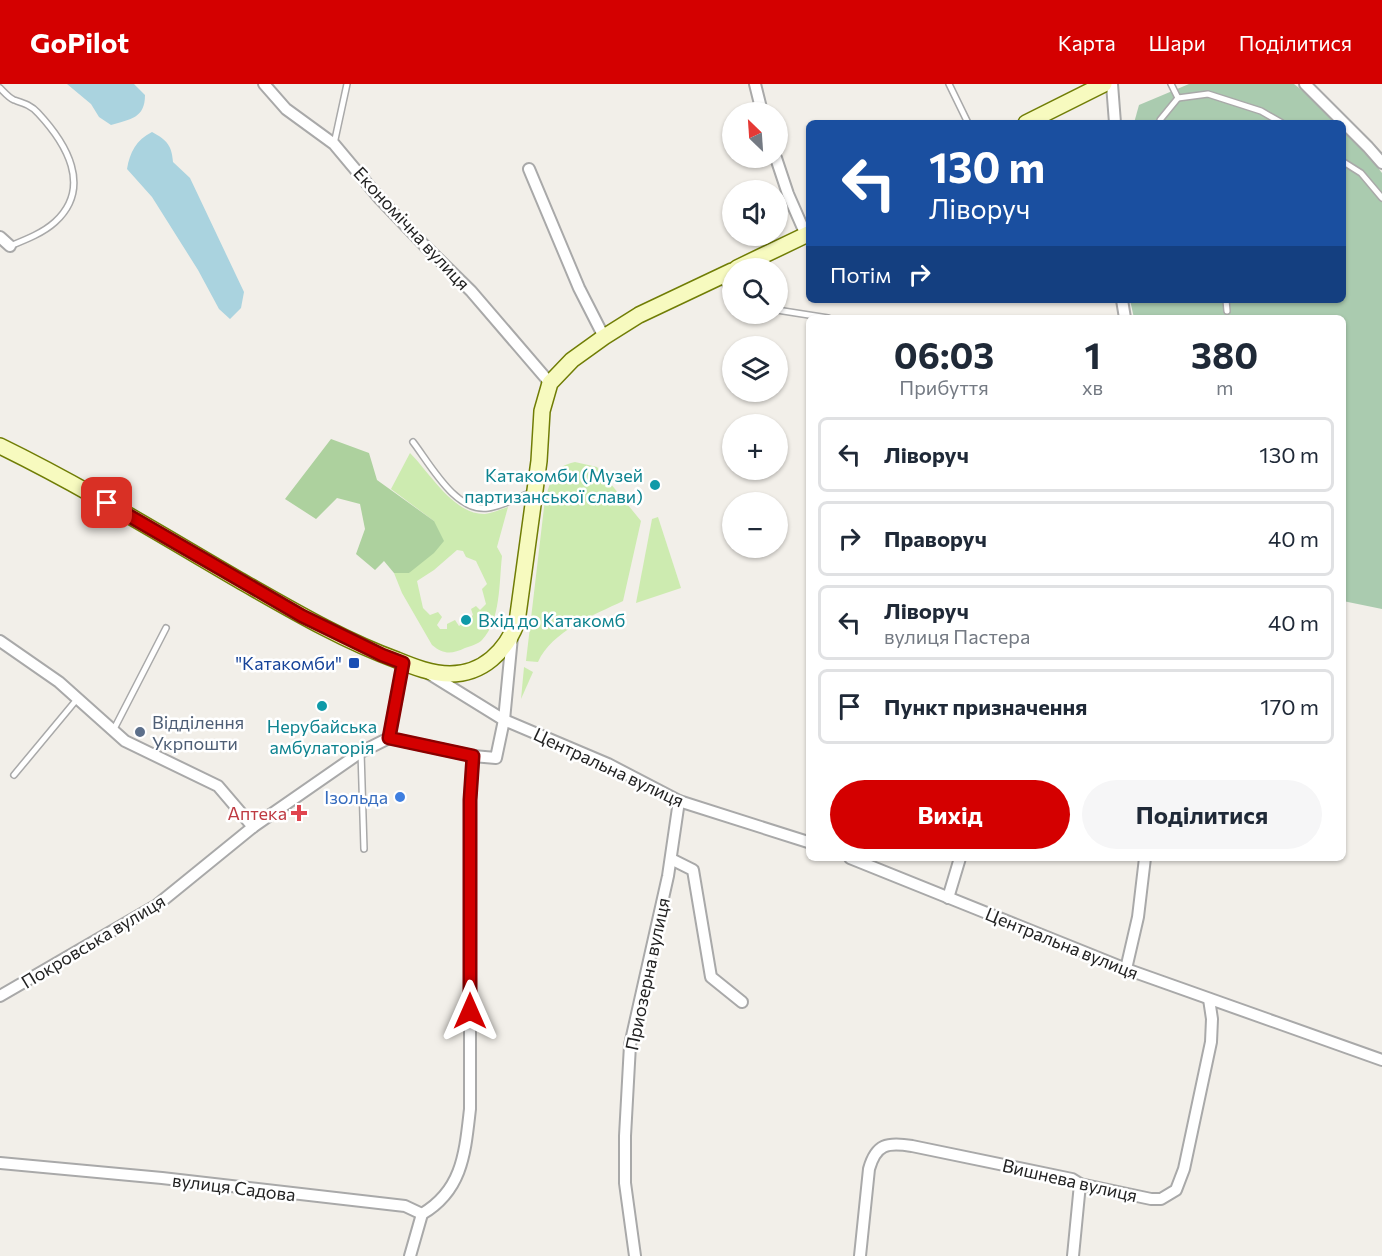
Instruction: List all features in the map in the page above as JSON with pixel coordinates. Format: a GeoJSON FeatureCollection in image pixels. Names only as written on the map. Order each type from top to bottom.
{"type":"FeatureCollection","features":[{"type":"Feature","properties":{"kind":"street","name":"Економічна вулиця"},"geometry":{"type":"LineString","coordinates":[[264,84],[286,109],[334,144],[380,199],[471,291],[550,383]]}},
{"type":"Feature","properties":{"kind":"street"},"geometry":{"type":"LineString","coordinates":[[755,84],[760,102]]}},
{"type":"Feature","properties":{"kind":"street"},"geometry":{"type":"LineString","coordinates":[[1032,120],[1104,84]]}},
{"type":"Feature","properties":{"kind":"street"},"geometry":{"type":"LineString","coordinates":[[1112,84],[1115,120]]}},
{"type":"Feature","properties":{"kind":"street"},"geometry":{"type":"LineString","coordinates":[[1305,84],[1341,120]]}},
{"type":"Feature","properties":{"kind":"street"},"geometry":{"type":"LineString","coordinates":[[1346,125],[1382,163]]}},
{"type":"Feature","properties":{"kind":"street"},"geometry":{"type":"LineString","coordinates":[[779,168],[788,194],[806,232]]}},
{"type":"Feature","properties":{"kind":"street"},"geometry":{"type":"LineString","coordinates":[[529,169],[579,288],[604,337]]}},
{"type":"Feature","properties":{"kind":"street"},"geometry":{"type":"LineString","coordinates":[[758,258],[806,234]]}},
{"type":"Feature","properties":{"kind":"street"},"geometry":{"type":"LineString","coordinates":[[0,237],[10,246]]}},
{"type":"Feature","properties":{"kind":"street"},"geometry":{"type":"LineString","coordinates":[[403,663],[389,738],[473,756],[496,758],[504,720],[512,635],[517,622],[542,411],[550,383],[572,360],[639,315],[722,276]]}},
{"type":"Feature","properties":{"kind":"street"},"geometry":{"type":"LineString","coordinates":[[0,446],[47,468],[302,616],[403,663],[420,669],[450,674],[467,672],[483,666],[494,658],[512,635]]}},
{"type":"Feature","properties":{"kind":"street"},"geometry":{"type":"LineString","coordinates":[[0,641],[59,682],[125,741],[218,786],[253,827]]}},
{"type":"Feature","properties":{"kind":"street","name":"Центральна вулиця"},"geometry":{"type":"LineString","coordinates":[[420,669],[504,720],[608,764],[679,801],[806,841]]}},
{"type":"Feature","properties":{"kind":"street","name":"Покровська вулиця"},"geometry":{"type":"LineString","coordinates":[[0,996],[157,905],[253,827],[361,752],[389,738]]}},
{"type":"Feature","properties":{"kind":"street"},"geometry":{"type":"LineString","coordinates":[[410,1256],[422,1214],[437,1205],[452,1187],[464,1155],[471,1108],[470,800],[473,756]]}},
{"type":"Feature","properties":{"kind":"street","name":"Приозерна вулиця"},"geometry":{"type":"LineString","coordinates":[[635,1256],[625,1183],[630,1045],[650,963],[671,859],[679,801]]}},
{"type":"Feature","properties":{"kind":"street"},"geometry":{"type":"LineString","coordinates":[[671,859],[693,870],[711,977],[742,1002]]}},
{"type":"Feature","properties":{"kind":"street","name":"Центральна вулиця"},"geometry":{"type":"LineString","coordinates":[[857,861],[1126,969],[1382,1060]]}},
{"type":"Feature","properties":{"kind":"street"},"geometry":{"type":"LineString","coordinates":[[948,898],[959,861]]}},
{"type":"Feature","properties":{"kind":"street"},"geometry":{"type":"LineString","coordinates":[[1126,969],[1137,917],[1145,861]]}},
{"type":"Feature","properties":{"kind":"street","name":"Вишнева вулиця"},"geometry":{"type":"LineString","coordinates":[[860,1256],[869,1169],[873,1155],[888,1144],[912,1146],[1151,1198],[1161,1198],[1176,1190],[1184,1169],[1211,1042],[1212,1019],[1209,999]]}},
{"type":"Feature","properties":{"kind":"street","name":"вулиця Садова"},"geometry":{"type":"LineString","coordinates":[[0,1163],[162,1178],[405,1206],[422,1214]]}},
{"type":"Feature","properties":{"kind":"street"},"geometry":{"type":"LineString","coordinates":[[1073,1256],[1080,1184]]}},
{"type":"Feature","properties":{"kind":"lane"},"geometry":{"type":"LineString","coordinates":[[334,144],[346,84]]}},
{"type":"Feature","properties":{"kind":"lane"},"geometry":{"type":"LineString","coordinates":[[949,84],[967,120]]}},
{"type":"Feature","properties":{"kind":"lane"},"geometry":{"type":"LineString","coordinates":[[1171,84],[1178,98]]}},
{"type":"Feature","properties":{"kind":"lane"},"geometry":{"type":"LineString","coordinates":[[0,88],[12,99],[25,102],[37,111],[65,148],[73,168],[74,189],[67,206],[55,222],[34,236],[10,246]]}},
{"type":"Feature","properties":{"kind":"lane"},"geometry":{"type":"LineString","coordinates":[[1160,120],[1178,98],[1208,94],[1261,111],[1277,120]]}},
{"type":"Feature","properties":{"kind":"lane"},"geometry":{"type":"LineString","coordinates":[[1346,164],[1361,173],[1382,198]]}},
{"type":"Feature","properties":{"kind":"lane"},"geometry":{"type":"LineString","coordinates":[[1226,303],[1227,311]]}},
{"type":"Feature","properties":{"kind":"lane"},"geometry":{"type":"LineString","coordinates":[[788,312],[809,315]]}},
{"type":"Feature","properties":{"kind":"lane"},"geometry":{"type":"LineString","coordinates":[[413,442],[452,494],[473,508],[487,508],[534,492]]}},
{"type":"Feature","properties":{"kind":"lane"},"geometry":{"type":"LineString","coordinates":[[114,729],[166,628]]}},
{"type":"Feature","properties":{"kind":"lane"},"geometry":{"type":"LineString","coordinates":[[14,775],[78,698]]}},
{"type":"Feature","properties":{"kind":"lane"},"geometry":{"type":"LineString","coordinates":[[361,752],[364,849]]}},
{"type":"Feature","properties":{"kind":"green space"},"geometry":{"type":"Polygon","coordinates":[[[1189,84],[1294,84],[1318,103],[1334,120],[1135,120],[1139,105],[1189,84]]]}},
{"type":"Feature","properties":{"kind":"green space"},"geometry":{"type":"Polygon","coordinates":[[[1346,131],[1364,150],[1382,173],[1382,609],[1346,602],[1346,315],[1133,315],[1131,303],[1346,303],[1346,131]]]}},
{"type":"Feature","properties":{"kind":"green space"},"geometry":{"type":"Polygon","coordinates":[[[331,439],[369,453],[377,480],[434,521],[444,541],[434,553],[409,573],[394,573],[384,561],[375,570],[356,554],[365,529],[360,504],[337,498],[316,519],[285,499],[331,439]]]}},
{"type":"Feature","properties":{"kind":"green space"},"geometry":{"type":"Polygon","coordinates":[[[410,453],[443,491],[463,508],[485,514],[508,507],[497,547],[502,556],[496,611],[488,632],[478,643],[452,652],[444,652],[436,648],[432,645],[402,593],[394,573],[409,573],[434,521],[391,489],[410,453]],[[457,550],[417,581],[423,608],[430,615],[438,612],[442,617],[437,625],[440,629],[447,629],[447,624],[455,620],[459,626],[473,615],[471,609],[476,606],[480,610],[486,604],[482,589],[487,584],[476,561],[466,557],[463,551],[457,550]]]}},
{"type":"Feature","properties":{"kind":"green space"},"geometry":{"type":"Polygon","coordinates":[[[575,462],[597,467],[641,521],[623,601],[587,618],[563,633],[544,651],[538,662],[526,661],[545,499],[557,471],[575,462]]]}},
{"type":"Feature","properties":{"kind":"green space"},"geometry":{"type":"Polygon","coordinates":[[[658,517],[681,588],[636,603],[652,519],[658,517]]]}},
{"type":"Feature","properties":{"kind":"green space"},"geometry":{"type":"Polygon","coordinates":[[[524,667],[533,672],[521,699],[524,667]]]}},
{"type":"Feature","properties":{"kind":"water"},"geometry":{"type":"Polygon","coordinates":[[[67,84],[134,84],[145,95],[144,103],[140,113],[136,116],[111,125],[99,117],[91,104],[67,84]]]}},
{"type":"Feature","properties":{"kind":"water"},"geometry":{"type":"Polygon","coordinates":[[[152,132],[168,144],[173,162],[190,178],[244,292],[241,308],[230,319],[219,309],[198,270],[152,197],[127,169],[135,147],[152,132]]]}},
{"type":"Feature","properties":{"kind":"place","name":"Катакомби (Музей партизанської слави)"},"geometry":{"type":"Point","coordinates":[655,485]}},
{"type":"Feature","properties":{"kind":"place","name":"Вхід до Катакомб"},"geometry":{"type":"Point","coordinates":[466,620]}},
{"type":"Feature","properties":{"kind":"place","name":"\"Катакомби\""},"geometry":{"type":"Point","coordinates":[354,663]}},
{"type":"Feature","properties":{"kind":"place","name":"Нерубайська амбулаторія"},"geometry":{"type":"Point","coordinates":[322,706]}},
{"type":"Feature","properties":{"kind":"place","name":"Відділення Укрпошти"},"geometry":{"type":"Point","coordinates":[140,732]}},
{"type":"Feature","properties":{"kind":"place","name":"Ізольда"},"geometry":{"type":"Point","coordinates":[400,797]}},
{"type":"Feature","properties":{"kind":"place","name":"Аптека"},"geometry":{"type":"Point","coordinates":[299,813]}},
{"type":"Feature","properties":{"kind":"route"},"geometry":{"type":"LineString","coordinates":[[107,503],[302,616],[403,663],[389,738],[473,756],[470,800],[470,1011]]}}]}
